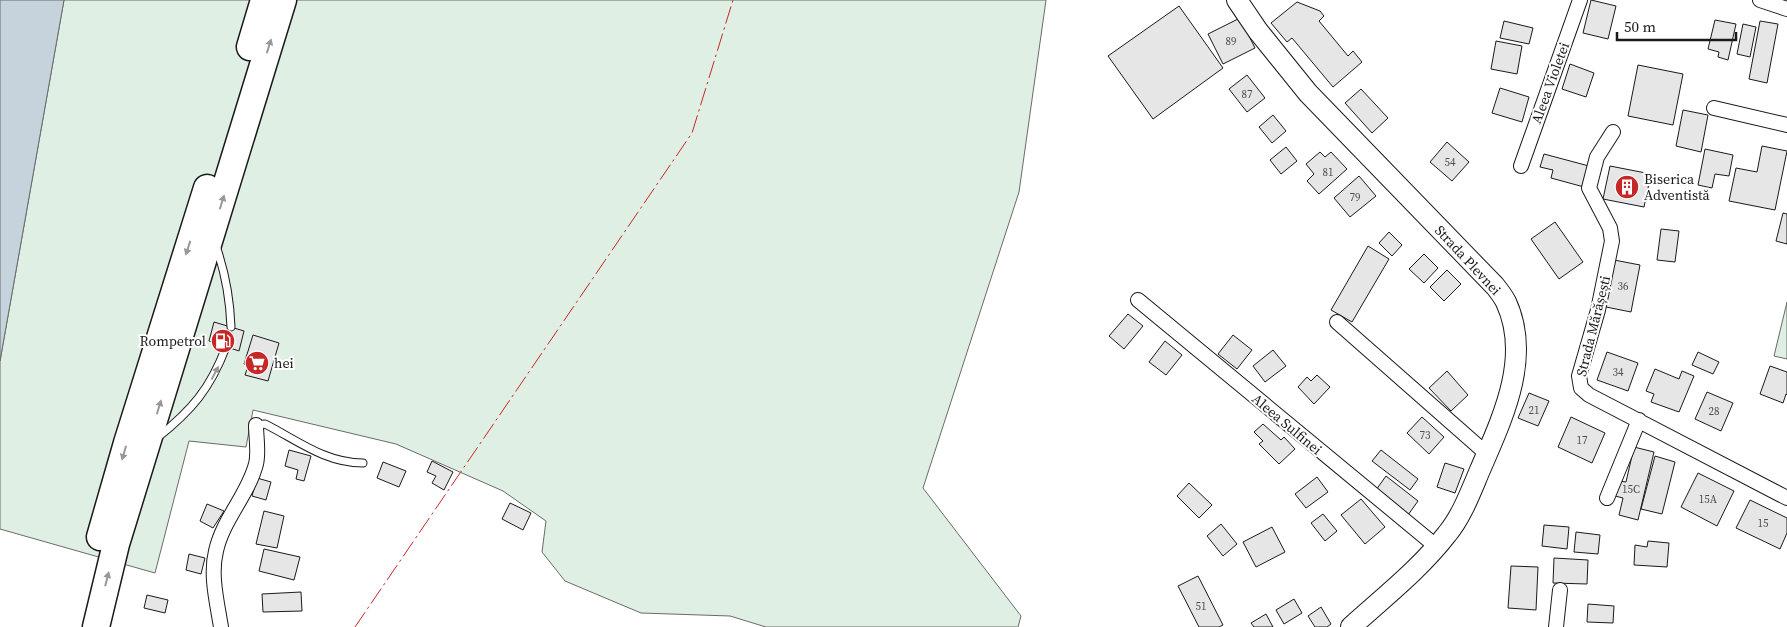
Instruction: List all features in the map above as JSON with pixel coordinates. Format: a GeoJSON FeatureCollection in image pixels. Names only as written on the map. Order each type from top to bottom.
{"type":"FeatureCollection","features":[{"type":"Feature","properties":{"kind":"highway"},"geometry":{"type":"LineString","coordinates":[[78,627],[99,540],[127,444],[222,142],[264,0]]}},
{"type":"Feature","properties":{"kind":"highway"},"geometry":{"type":"LineString","coordinates":[[96,627],[116,544],[283,0]]}},
{"type":"Feature","properties":{"kind":"main road","name":"Strada Plevnei"},"geometry":{"type":"LineString","coordinates":[[1237,0],[1258,31],[1308,93],[1495,286],[1506,301],[1514,326],[1516,351],[1514,376],[1508,400],[1487,454],[1457,519],[1437,547],[1416,569],[1351,627]]}},
{"type":"Feature","properties":{"kind":"street","name":"Aleea Violetei"},"geometry":{"type":"LineString","coordinates":[[1521,166],[1580,0]]}},
{"type":"Feature","properties":{"kind":"street"},"geometry":{"type":"LineString","coordinates":[[1760,0],[1787,9]]}},
{"type":"Feature","properties":{"kind":"street"},"geometry":{"type":"LineString","coordinates":[[1714,108],[1787,125]]}},
{"type":"Feature","properties":{"kind":"street","name":"Strada Mărășești"},"geometry":{"type":"LineString","coordinates":[[1613,132],[1597,157],[1589,188],[1610,228],[1612,241],[1579,382],[1581,388],[1588,394],[1787,498]]}},
{"type":"Feature","properties":{"kind":"street","name":"Aleea Sulfinei"},"geometry":{"type":"LineString","coordinates":[[1138,300],[1437,547]]}},
{"type":"Feature","properties":{"kind":"street"},"geometry":{"type":"LineString","coordinates":[[1336,322],[1487,454]]}},
{"type":"Feature","properties":{"kind":"street"},"geometry":{"type":"LineString","coordinates":[[1607,498],[1639,420]]}},
{"type":"Feature","properties":{"kind":"street"},"geometry":{"type":"LineString","coordinates":[[221,627],[213,568],[215,552],[219,537],[253,473],[257,461],[256,425]]}},
{"type":"Feature","properties":{"kind":"street"},"geometry":{"type":"LineString","coordinates":[[1556,627],[1560,590]]}},
{"type":"Feature","properties":{"kind":"lane"},"geometry":{"type":"LineString","coordinates":[[212,235],[220,260],[230,305],[231,327]]}},
{"type":"Feature","properties":{"kind":"lane"},"geometry":{"type":"LineString","coordinates":[[147,446],[181,419],[203,394],[217,370],[226,347]]}},
{"type":"Feature","properties":{"kind":"lane"},"geometry":{"type":"LineString","coordinates":[[256,425],[265,424],[314,452],[347,463],[363,463]]}},
{"type":"Feature","properties":{"kind":"green space"},"geometry":{"type":"Polygon","coordinates":[[[64,0],[1046,0],[1019,192],[923,488],[1021,616],[1018,627],[766,627],[730,616],[641,613],[565,581],[542,552],[546,521],[503,491],[396,444],[253,410],[246,447],[189,441],[155,573],[0,529],[0,361],[64,0]]]}},
{"type":"Feature","properties":{"kind":"green space"},"geometry":{"type":"Polygon","coordinates":[[[1787,302],[1787,359],[1774,356],[1787,302]]]}},
{"type":"Feature","properties":{"kind":"shaded area"},"geometry":{"type":"Polygon","coordinates":[[[0,0],[64,0],[0,361],[0,0]]]}},
{"type":"Feature","properties":{"kind":"building"},"geometry":{"type":"Polygon","coordinates":[[[1591,0],[1616,6],[1608,39],[1583,33],[1591,0]]]}},
{"type":"Feature","properties":{"kind":"building"},"geometry":{"type":"Polygon","coordinates":[[[1297,2],[1320,11],[1324,16],[1319,21],[1348,56],[1353,51],[1362,62],[1333,87],[1292,38],[1287,42],[1271,23],[1297,2]]]}},
{"type":"Feature","properties":{"kind":"building"},"geometry":{"type":"Polygon","coordinates":[[[1179,6],[1223,68],[1153,119],[1108,56],[1179,6]]]}},
{"type":"Feature","properties":{"kind":"building"},"geometry":{"type":"Polygon","coordinates":[[[1240,18],[1255,48],[1223,64],[1208,34],[1240,18]]]}},
{"type":"Feature","properties":{"kind":"building"},"geometry":{"type":"Polygon","coordinates":[[[1715,20],[1736,24],[1728,60],[1718,57],[1719,52],[1708,49],[1715,20]]]}},
{"type":"Feature","properties":{"kind":"building"},"geometry":{"type":"Polygon","coordinates":[[[1504,21],[1533,28],[1529,44],[1500,38],[1504,21]]]}},
{"type":"Feature","properties":{"kind":"building"},"geometry":{"type":"Polygon","coordinates":[[[1760,21],[1778,24],[1767,83],[1749,79],[1760,21]]]}},
{"type":"Feature","properties":{"kind":"building"},"geometry":{"type":"Polygon","coordinates":[[[1743,24],[1756,27],[1750,57],[1737,54],[1743,24]]]}},
{"type":"Feature","properties":{"kind":"building"},"geometry":{"type":"Polygon","coordinates":[[[1496,41],[1522,46],[1517,74],[1491,69],[1496,41]]]}},
{"type":"Feature","properties":{"kind":"building"},"geometry":{"type":"Polygon","coordinates":[[[1570,64],[1594,73],[1586,97],[1562,89],[1570,64]]]}},
{"type":"Feature","properties":{"kind":"building"},"geometry":{"type":"Polygon","coordinates":[[[1638,65],[1683,74],[1673,125],[1628,116],[1638,65]]]}},
{"type":"Feature","properties":{"kind":"building"},"geometry":{"type":"Polygon","coordinates":[[[1247,75],[1265,98],[1247,112],[1229,89],[1247,75]]]}},
{"type":"Feature","properties":{"kind":"building"},"geometry":{"type":"Polygon","coordinates":[[[1500,88],[1529,97],[1522,122],[1492,113],[1500,88]]]}},
{"type":"Feature","properties":{"kind":"building"},"geometry":{"type":"Polygon","coordinates":[[[1361,89],[1388,118],[1372,133],[1345,103],[1361,89]]]}},
{"type":"Feature","properties":{"kind":"building"},"geometry":{"type":"Polygon","coordinates":[[[1683,110],[1708,115],[1701,152],[1676,146],[1683,110]]]}},
{"type":"Feature","properties":{"kind":"building"},"geometry":{"type":"Polygon","coordinates":[[[1273,115],[1286,131],[1272,143],[1259,127],[1273,115]]]}},
{"type":"Feature","properties":{"kind":"building"},"geometry":{"type":"Polygon","coordinates":[[[1447,142],[1469,162],[1452,181],[1430,162],[1447,142]]]}},
{"type":"Feature","properties":{"kind":"building"},"geometry":{"type":"Polygon","coordinates":[[[1762,146],[1787,151],[1775,210],[1729,201],[1736,168],[1757,172],[1762,146]]]}},
{"type":"Feature","properties":{"kind":"building"},"geometry":{"type":"Polygon","coordinates":[[[1286,147],[1297,161],[1281,174],[1270,160],[1286,147]]]}},
{"type":"Feature","properties":{"kind":"building"},"geometry":{"type":"Polygon","coordinates":[[[1705,149],[1733,155],[1729,176],[1715,174],[1712,188],[1698,185],[1705,149]]]}},
{"type":"Feature","properties":{"kind":"building"},"geometry":{"type":"Polygon","coordinates":[[[1320,152],[1325,157],[1331,152],[1347,169],[1319,194],[1307,181],[1314,174],[1306,164],[1320,152]]]}},
{"type":"Feature","properties":{"kind":"building"},"geometry":{"type":"Polygon","coordinates":[[[1544,154],[1589,166],[1584,187],[1551,178],[1553,170],[1540,167],[1544,154]]]}},
{"type":"Feature","properties":{"kind":"building","name":"Biserica Adventistă"},"geometry":{"type":"Polygon","coordinates":[[[1610,166],[1651,174],[1644,207],[1603,199],[1610,166]]]}},
{"type":"Feature","properties":{"kind":"building"},"geometry":{"type":"Polygon","coordinates":[[[1359,176],[1376,196],[1350,217],[1334,198],[1359,176]]]}},
{"type":"Feature","properties":{"kind":"building"},"geometry":{"type":"Polygon","coordinates":[[[1783,213],[1787,214],[1787,244],[1776,241],[1783,213]]]}},
{"type":"Feature","properties":{"kind":"building"},"geometry":{"type":"Polygon","coordinates":[[[1555,222],[1583,262],[1559,279],[1531,239],[1555,222]]]}},
{"type":"Feature","properties":{"kind":"building"},"geometry":{"type":"Polygon","coordinates":[[[1661,229],[1679,231],[1675,262],[1657,260],[1661,229]]]}},
{"type":"Feature","properties":{"kind":"building"},"geometry":{"type":"Polygon","coordinates":[[[1389,232],[1402,245],[1392,256],[1379,243],[1389,232]]]}},
{"type":"Feature","properties":{"kind":"building"},"geometry":{"type":"Polygon","coordinates":[[[1368,246],[1389,259],[1352,322],[1331,310],[1368,246]]]}},
{"type":"Feature","properties":{"kind":"building"},"geometry":{"type":"Polygon","coordinates":[[[1424,254],[1438,268],[1424,283],[1409,269],[1424,254]]]}},
{"type":"Feature","properties":{"kind":"building"},"geometry":{"type":"Polygon","coordinates":[[[1614,260],[1640,265],[1631,312],[1606,307],[1614,260]]]}},
{"type":"Feature","properties":{"kind":"building"},"geometry":{"type":"Polygon","coordinates":[[[1447,270],[1461,284],[1444,301],[1430,287],[1447,270]]]}},
{"type":"Feature","properties":{"kind":"building"},"geometry":{"type":"Polygon","coordinates":[[[1128,314],[1143,326],[1124,349],[1109,336],[1128,314]]]}},
{"type":"Feature","properties":{"kind":"building"},"geometry":{"type":"Polygon","coordinates":[[[214,322],[244,331],[239,351],[209,341],[214,322]]]}},
{"type":"Feature","properties":{"kind":"building"},"geometry":{"type":"Polygon","coordinates":[[[253,335],[279,343],[268,381],[245,375],[248,366],[244,364],[253,335]]]}},
{"type":"Feature","properties":{"kind":"building"},"geometry":{"type":"Polygon","coordinates":[[[1233,335],[1252,350],[1237,369],[1218,354],[1233,335]]]}},
{"type":"Feature","properties":{"kind":"building"},"geometry":{"type":"Polygon","coordinates":[[[1165,341],[1182,355],[1166,375],[1149,362],[1165,341]]]}},
{"type":"Feature","properties":{"kind":"building"},"geometry":{"type":"Polygon","coordinates":[[[1273,350],[1286,366],[1265,382],[1253,366],[1273,350]]]}},
{"type":"Feature","properties":{"kind":"building"},"geometry":{"type":"Polygon","coordinates":[[[1607,352],[1638,363],[1628,391],[1597,380],[1607,352]]]}},
{"type":"Feature","properties":{"kind":"building"},"geometry":{"type":"Polygon","coordinates":[[[1698,352],[1719,362],[1713,374],[1692,365],[1698,352]]]}},
{"type":"Feature","properties":{"kind":"building"},"geometry":{"type":"Polygon","coordinates":[[[1770,366],[1787,372],[1787,395],[1783,403],[1760,394],[1770,366]]]}},
{"type":"Feature","properties":{"kind":"building"},"geometry":{"type":"Polygon","coordinates":[[[1655,369],[1679,379],[1682,371],[1694,376],[1679,412],[1651,402],[1654,394],[1646,391],[1655,369]]]}},
{"type":"Feature","properties":{"kind":"building"},"geometry":{"type":"Polygon","coordinates":[[[1447,371],[1468,395],[1451,411],[1429,388],[1447,371]]]}},
{"type":"Feature","properties":{"kind":"building"},"geometry":{"type":"Polygon","coordinates":[[[1317,375],[1330,387],[1314,404],[1298,387],[1307,377],[1311,381],[1317,375]]]}},
{"type":"Feature","properties":{"kind":"building"},"geometry":{"type":"Polygon","coordinates":[[[1707,392],[1733,403],[1721,431],[1695,419],[1707,392]]]}},
{"type":"Feature","properties":{"kind":"building"},"geometry":{"type":"Polygon","coordinates":[[[1529,393],[1549,401],[1538,426],[1518,418],[1529,393]]]}},
{"type":"Feature","properties":{"kind":"building"},"geometry":{"type":"Polygon","coordinates":[[[1422,417],[1444,437],[1429,454],[1407,433],[1422,417]]]}},
{"type":"Feature","properties":{"kind":"building"},"geometry":{"type":"Polygon","coordinates":[[[1571,417],[1605,433],[1592,463],[1558,447],[1571,417]]]}},
{"type":"Feature","properties":{"kind":"building"},"geometry":{"type":"Polygon","coordinates":[[[1263,424],[1281,440],[1284,437],[1295,449],[1279,464],[1259,444],[1263,441],[1254,432],[1263,424]]]}},
{"type":"Feature","properties":{"kind":"building"},"geometry":{"type":"Polygon","coordinates":[[[1634,447],[1654,452],[1638,520],[1619,515],[1623,498],[1615,496],[1619,481],[1626,482],[1634,447]]]}},
{"type":"Feature","properties":{"kind":"building"},"geometry":{"type":"Polygon","coordinates":[[[289,450],[311,456],[304,481],[296,479],[298,470],[285,466],[289,450]]]}},
{"type":"Feature","properties":{"kind":"building"},"geometry":{"type":"Polygon","coordinates":[[[1381,450],[1418,479],[1410,490],[1372,461],[1381,450]]]}},
{"type":"Feature","properties":{"kind":"building"},"geometry":{"type":"Polygon","coordinates":[[[1655,456],[1675,462],[1662,514],[1641,509],[1655,456]]]}},
{"type":"Feature","properties":{"kind":"building"},"geometry":{"type":"Polygon","coordinates":[[[432,461],[453,472],[444,490],[432,483],[436,476],[427,472],[432,461]]]}},
{"type":"Feature","properties":{"kind":"building"},"geometry":{"type":"Polygon","coordinates":[[[383,462],[406,471],[399,487],[377,478],[383,462]]]}},
{"type":"Feature","properties":{"kind":"building"},"geometry":{"type":"Polygon","coordinates":[[[1445,463],[1464,469],[1455,493],[1437,487],[1445,463]]]}},
{"type":"Feature","properties":{"kind":"building"},"geometry":{"type":"Polygon","coordinates":[[[1698,473],[1734,491],[1717,526],[1681,507],[1698,473]]]}},
{"type":"Feature","properties":{"kind":"building"},"geometry":{"type":"Polygon","coordinates":[[[1386,476],[1418,501],[1408,515],[1376,490],[1386,476]]]}},
{"type":"Feature","properties":{"kind":"building"},"geometry":{"type":"Polygon","coordinates":[[[1317,477],[1328,492],[1306,508],[1295,494],[1317,477]]]}},
{"type":"Feature","properties":{"kind":"building"},"geometry":{"type":"Polygon","coordinates":[[[257,478],[271,482],[266,500],[252,496],[257,478]]]}},
{"type":"Feature","properties":{"kind":"building"},"geometry":{"type":"Polygon","coordinates":[[[1189,483],[1212,505],[1199,518],[1177,496],[1189,483]]]}},
{"type":"Feature","properties":{"kind":"building"},"geometry":{"type":"Polygon","coordinates":[[[1361,499],[1385,527],[1365,544],[1341,515],[1361,499]]]}},
{"type":"Feature","properties":{"kind":"building"},"geometry":{"type":"Polygon","coordinates":[[[1750,500],[1787,518],[1787,533],[1780,549],[1736,528],[1750,500]]]}},
{"type":"Feature","properties":{"kind":"building"},"geometry":{"type":"Polygon","coordinates":[[[510,503],[531,513],[523,530],[502,519],[510,503]]]}},
{"type":"Feature","properties":{"kind":"building"},"geometry":{"type":"Polygon","coordinates":[[[207,504],[224,511],[213,528],[200,521],[207,504]]]}},
{"type":"Feature","properties":{"kind":"building"},"geometry":{"type":"Polygon","coordinates":[[[264,511],[284,516],[277,548],[256,544],[264,511]]]}},
{"type":"Feature","properties":{"kind":"building"},"geometry":{"type":"Polygon","coordinates":[[[1323,514],[1337,531],[1325,541],[1311,523],[1323,514]]]}},
{"type":"Feature","properties":{"kind":"building"},"geometry":{"type":"Polygon","coordinates":[[[1221,524],[1237,544],[1223,556],[1207,536],[1221,524]]]}},
{"type":"Feature","properties":{"kind":"building"},"geometry":{"type":"Polygon","coordinates":[[[1544,525],[1569,527],[1567,549],[1542,546],[1544,525]]]}},
{"type":"Feature","properties":{"kind":"building"},"geometry":{"type":"Polygon","coordinates":[[[1272,527],[1285,552],[1256,567],[1243,542],[1272,527]]]}},
{"type":"Feature","properties":{"kind":"building"},"geometry":{"type":"Polygon","coordinates":[[[1576,532],[1600,535],[1598,554],[1574,552],[1576,532]]]}},
{"type":"Feature","properties":{"kind":"building"},"geometry":{"type":"Polygon","coordinates":[[[1648,541],[1669,543],[1667,567],[1634,565],[1635,545],[1647,547],[1648,541]]]}},
{"type":"Feature","properties":{"kind":"building"},"geometry":{"type":"Polygon","coordinates":[[[264,549],[300,557],[294,580],[259,571],[264,549]]]}},
{"type":"Feature","properties":{"kind":"building"},"geometry":{"type":"Polygon","coordinates":[[[189,554],[205,558],[201,574],[186,570],[189,554]]]}},
{"type":"Feature","properties":{"kind":"building"},"geometry":{"type":"Polygon","coordinates":[[[1554,558],[1588,560],[1587,584],[1553,583],[1554,558]]]}},
{"type":"Feature","properties":{"kind":"building"},"geometry":{"type":"Polygon","coordinates":[[[1511,566],[1538,567],[1536,610],[1508,608],[1511,566]]]}},
{"type":"Feature","properties":{"kind":"building"},"geometry":{"type":"Polygon","coordinates":[[[1198,576],[1223,625],[1219,627],[1199,627],[1178,586],[1198,576]]]}},
{"type":"Feature","properties":{"kind":"building"},"geometry":{"type":"Polygon","coordinates":[[[301,592],[302,611],[263,612],[262,594],[301,592]]]}},
{"type":"Feature","properties":{"kind":"building"},"geometry":{"type":"Polygon","coordinates":[[[147,595],[168,600],[165,613],[144,608],[147,595]]]}},
{"type":"Feature","properties":{"kind":"building"},"geometry":{"type":"Polygon","coordinates":[[[1294,599],[1302,613],[1284,624],[1276,610],[1294,599]]]}},
{"type":"Feature","properties":{"kind":"building"},"geometry":{"type":"Polygon","coordinates":[[[1588,604],[1614,606],[1613,623],[1587,622],[1588,604]]]}},
{"type":"Feature","properties":{"kind":"building"},"geometry":{"type":"Polygon","coordinates":[[[1321,607],[1331,624],[1327,627],[1315,627],[1308,616],[1321,607]]]}},
{"type":"Feature","properties":{"kind":"building"},"geometry":{"type":"Polygon","coordinates":[[[1266,614],[1273,627],[1254,627],[1251,623],[1266,614]]]}},
{"type":"Feature","properties":{"kind":"power"},"geometry":{"type":"LineString","coordinates":[[355,627],[692,133],[733,0]]}},
{"type":"Feature","properties":{"kind":"place","name":"Biserica Adventistă"},"geometry":{"type":"Point","coordinates":[1627,187]}},
{"type":"Feature","properties":{"kind":"place","name":"Rompetrol"},"geometry":{"type":"Point","coordinates":[223,341]}},
{"type":"Feature","properties":{"kind":"place","name":"hei"},"geometry":{"type":"Point","coordinates":[257,363]}}]}
